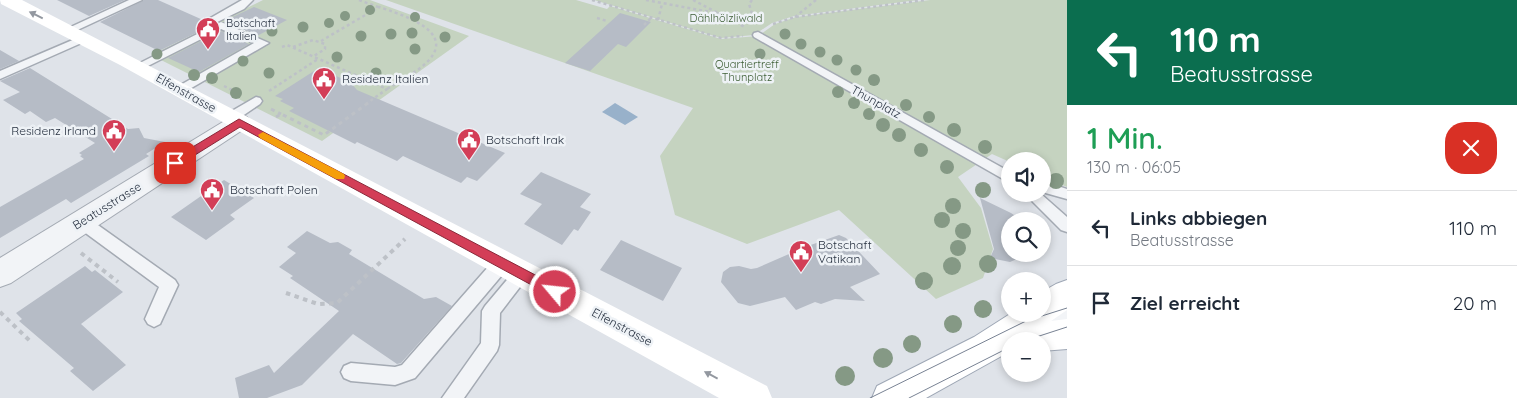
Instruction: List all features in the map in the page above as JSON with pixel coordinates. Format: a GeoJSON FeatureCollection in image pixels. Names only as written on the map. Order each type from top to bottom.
{"type":"FeatureCollection","features":[{"type":"Feature","properties":{"kind":"street","name":"Elfenstrasse"},"geometry":{"type":"LineString","coordinates":[[7,2],[180,90],[245,110],[512,268],[754,398]]}},
{"type":"Feature","properties":{"kind":"street","name":"Beatusstrasse"},"geometry":{"type":"LineString","coordinates":[[0,274],[82,222],[245,110]]}},
{"type":"Feature","properties":{"kind":"street"},"geometry":{"type":"LineString","coordinates":[[1044,332],[1057,325],[1067,293]]}},
{"type":"Feature","properties":{"kind":"street"},"geometry":{"type":"LineString","coordinates":[[890,398],[1001,345]]}},
{"type":"Feature","properties":{"kind":"lane"},"geometry":{"type":"LineString","coordinates":[[0,75],[137,0]]}},
{"type":"Feature","properties":{"kind":"lane"},"geometry":{"type":"LineString","coordinates":[[132,64],[240,7],[248,0]]}},
{"type":"Feature","properties":{"kind":"lane"},"geometry":{"type":"LineString","coordinates":[[132,64],[221,25],[228,24],[250,33],[263,43],[180,90]]}},
{"type":"Feature","properties":{"kind":"lane","name":"Thunplatz"},"geometry":{"type":"LineString","coordinates":[[758,35],[1001,172]]}},
{"type":"Feature","properties":{"kind":"lane","name":"Thunplatz"},"geometry":{"type":"LineString","coordinates":[[994,168],[1001,171]]}},
{"type":"Feature","properties":{"kind":"lane"},"geometry":{"type":"LineString","coordinates":[[1051,189],[1067,194]]}},
{"type":"Feature","properties":{"kind":"lane"},"geometry":{"type":"LineString","coordinates":[[1041,202],[1067,226]]}},
{"type":"Feature","properties":{"kind":"lane"},"geometry":{"type":"LineString","coordinates":[[82,222],[169,285],[154,319]]}},
{"type":"Feature","properties":{"kind":"lane"},"geometry":{"type":"LineString","coordinates":[[352,372],[395,376],[408,372],[512,268]]}},
{"type":"Feature","properties":{"kind":"lane"},"geometry":{"type":"LineString","coordinates":[[452,398],[490,345],[491,311],[512,268]]}},
{"type":"Feature","properties":{"kind":"path"},"geometry":{"type":"LineString","coordinates":[[220,84],[245,110],[281,114],[324,135],[429,60],[437,44],[422,23],[359,0]]}},
{"type":"Feature","properties":{"kind":"path"},"geometry":{"type":"LineString","coordinates":[[592,0],[721,38],[758,35],[774,24],[795,17],[925,0]]}},
{"type":"Feature","properties":{"kind":"path"},"geometry":{"type":"LineString","coordinates":[[646,0],[721,14]]}},
{"type":"Feature","properties":{"kind":"path"},"geometry":{"type":"LineString","coordinates":[[693,0],[758,35]]}},
{"type":"Feature","properties":{"kind":"path"},"geometry":{"type":"LineString","coordinates":[[795,17],[816,0]]}},
{"type":"Feature","properties":{"kind":"path"},"geometry":{"type":"LineString","coordinates":[[658,20],[662,4]]}},
{"type":"Feature","properties":{"kind":"path"},"geometry":{"type":"LineString","coordinates":[[292,47],[304,40],[321,41],[378,7]]}},
{"type":"Feature","properties":{"kind":"path"},"geometry":{"type":"LineString","coordinates":[[597,18],[607,22]]}},
{"type":"Feature","properties":{"kind":"path"},"geometry":{"type":"LineString","coordinates":[[644,25],[651,18]]}},
{"type":"Feature","properties":{"kind":"path"},"geometry":{"type":"LineString","coordinates":[[313,57],[325,49],[325,44],[321,41]]}},
{"type":"Feature","properties":{"kind":"path"},"geometry":{"type":"LineString","coordinates":[[279,50],[287,45],[387,89]]}},
{"type":"Feature","properties":{"kind":"path"},"geometry":{"type":"LineString","coordinates":[[245,110],[319,59]]}},
{"type":"Feature","properties":{"kind":"path"},"geometry":{"type":"LineString","coordinates":[[275,118],[281,114]]}},
{"type":"Feature","properties":{"kind":"path"},"geometry":{"type":"LineString","coordinates":[[286,292],[299,300],[329,305],[337,304],[404,240]]}},
{"type":"Feature","properties":{"kind":"path"},"geometry":{"type":"LineString","coordinates":[[76,249],[118,282]]}},
{"type":"Feature","properties":{"kind":"path"},"geometry":{"type":"LineString","coordinates":[[0,312],[32,343]]}},
{"type":"Feature","properties":{"kind":"green space"},"geometry":{"type":"Polygon","coordinates":[[[263,0],[370,0],[469,36],[322,141],[151,55],[263,0]]]}},
{"type":"Feature","properties":{"kind":"green space","name":"Quartiertreff Thunplatz"},"geometry":{"type":"Polygon","coordinates":[[[386,0],[576,0],[607,9],[610,6],[721,39],[758,36],[775,24],[796,17],[930,0],[1067,0],[1067,187],[1051,180],[1051,152],[1001,152],[1001,158],[992,154],[958,177],[981,208],[993,249],[983,278],[936,299],[839,210],[747,244],[675,215],[660,156],[693,108],[386,0]]]}},
{"type":"Feature","properties":{"kind":"green space","name":"Dählhölzliwald"},"geometry":{"type":"Polygon","coordinates":[[[594,0],[918,0],[794,16],[772,23],[754,35],[721,38],[594,0]]]}},
{"type":"Feature","properties":{"kind":"water"},"geometry":{"type":"Polygon","coordinates":[[[615,103],[638,117],[625,125],[602,112],[615,103]]]}},
{"type":"Feature","properties":{"kind":"building"},"geometry":{"type":"Polygon","coordinates":[[[57,0],[125,0],[89,16],[57,0]]]}},
{"type":"Feature","properties":{"kind":"building"},"geometry":{"type":"Polygon","coordinates":[[[144,0],[158,0],[203,20],[198,25],[204,29],[159,51],[100,22],[144,0]]]}},
{"type":"Feature","properties":{"kind":"building"},"geometry":{"type":"Polygon","coordinates":[[[254,7],[287,20],[257,36],[224,21],[254,7]]]}},
{"type":"Feature","properties":{"kind":"building"},"geometry":{"type":"Polygon","coordinates":[[[620,13],[651,22],[626,47],[618,44],[590,71],[565,63],[620,13]]]}},
{"type":"Feature","properties":{"kind":"building","name":"Botschaft Italien"},"geometry":{"type":"Polygon","coordinates":[[[221,31],[249,44],[199,72],[168,58],[221,31]]]}},
{"type":"Feature","properties":{"kind":"building"},"geometry":{"type":"Polygon","coordinates":[[[0,50],[19,61],[0,69],[0,50]]]}},
{"type":"Feature","properties":{"kind":"building"},"geometry":{"type":"Polygon","coordinates":[[[30,68],[128,129],[139,128],[144,138],[165,142],[146,154],[149,156],[71,203],[66,199],[0,238],[0,207],[84,159],[79,153],[95,143],[55,118],[46,122],[30,111],[25,114],[3,100],[20,92],[0,81],[30,68]]]}},
{"type":"Feature","properties":{"kind":"building"},"geometry":{"type":"Polygon","coordinates":[[[314,71],[319,74],[329,73],[350,82],[357,90],[505,153],[477,181],[467,177],[461,183],[403,156],[397,161],[357,142],[355,144],[289,111],[294,108],[280,101],[283,99],[275,96],[314,71]]]}},
{"type":"Feature","properties":{"kind":"building"},"geometry":{"type":"Polygon","coordinates":[[[541,172],[591,194],[580,207],[591,212],[578,231],[574,229],[562,245],[524,224],[542,204],[520,194],[541,172]]]}},
{"type":"Feature","properties":{"kind":"building"},"geometry":{"type":"Polygon","coordinates":[[[224,180],[254,198],[230,215],[235,219],[206,240],[171,217],[224,180]]]}},
{"type":"Feature","properties":{"kind":"building"},"geometry":{"type":"Polygon","coordinates":[[[980,198],[1009,212],[1001,212],[1001,260],[990,258],[994,249],[980,198]]]}},
{"type":"Feature","properties":{"kind":"building"},"geometry":{"type":"Polygon","coordinates":[[[307,231],[330,243],[338,242],[352,250],[349,254],[424,299],[436,297],[452,306],[401,363],[397,364],[353,334],[302,385],[267,398],[239,398],[235,378],[269,365],[274,373],[339,311],[290,278],[293,276],[279,267],[296,253],[287,247],[307,231]]]}},
{"type":"Feature","properties":{"kind":"building","name":"Botschaft Vatikan"},"geometry":{"type":"Polygon","coordinates":[[[839,235],[846,238],[880,274],[850,287],[865,301],[835,299],[821,304],[815,302],[796,310],[785,297],[750,306],[738,303],[721,282],[723,272],[730,267],[757,268],[805,247],[839,235]]]}},
{"type":"Feature","properties":{"kind":"building"},"geometry":{"type":"Polygon","coordinates":[[[621,240],[682,268],[663,301],[600,270],[621,240]]]}},
{"type":"Feature","properties":{"kind":"building"},"geometry":{"type":"Polygon","coordinates":[[[85,266],[92,272],[95,270],[123,292],[81,324],[126,365],[93,391],[70,371],[74,368],[19,321],[22,319],[16,313],[85,266]]]}},
{"type":"Feature","properties":{"kind":"tram line"},"geometry":{"type":"LineString","coordinates":[[870,398],[1026,321],[1067,308]]}},
{"type":"Feature","properties":{"kind":"tram line"},"geometry":{"type":"LineString","coordinates":[[1051,332],[1067,327]]}},
{"type":"Feature","properties":{"kind":"tram line"},"geometry":{"type":"LineString","coordinates":[[909,398],[1001,352]]}},
{"type":"Feature","properties":{"kind":"slow traffic"},"geometry":{"type":"LineString","coordinates":[[263,135],[340,176]]}},
{"type":"Feature","properties":{"kind":"place","name":"Botschaft Italien"},"geometry":{"type":"Point","coordinates":[208,50]}},
{"type":"Feature","properties":{"kind":"place","name":"Residenz Italien"},"geometry":{"type":"Point","coordinates":[324,100]}},
{"type":"Feature","properties":{"kind":"place","name":"Residenz Irland"},"geometry":{"type":"Point","coordinates":[114,152]}},
{"type":"Feature","properties":{"kind":"place","name":"Botschaft Irak"},"geometry":{"type":"Point","coordinates":[469,161]}},
{"type":"Feature","properties":{"kind":"place","name":"Botschaft Polen"},"geometry":{"type":"Point","coordinates":[212,211]}},
{"type":"Feature","properties":{"kind":"place","name":"Botschaft Vatikan"},"geometry":{"type":"Point","coordinates":[801,273]}},
{"type":"Feature","properties":{"kind":"route"},"geometry":{"type":"LineString","coordinates":[[175,163],[239,122],[555,292]]}}]}
